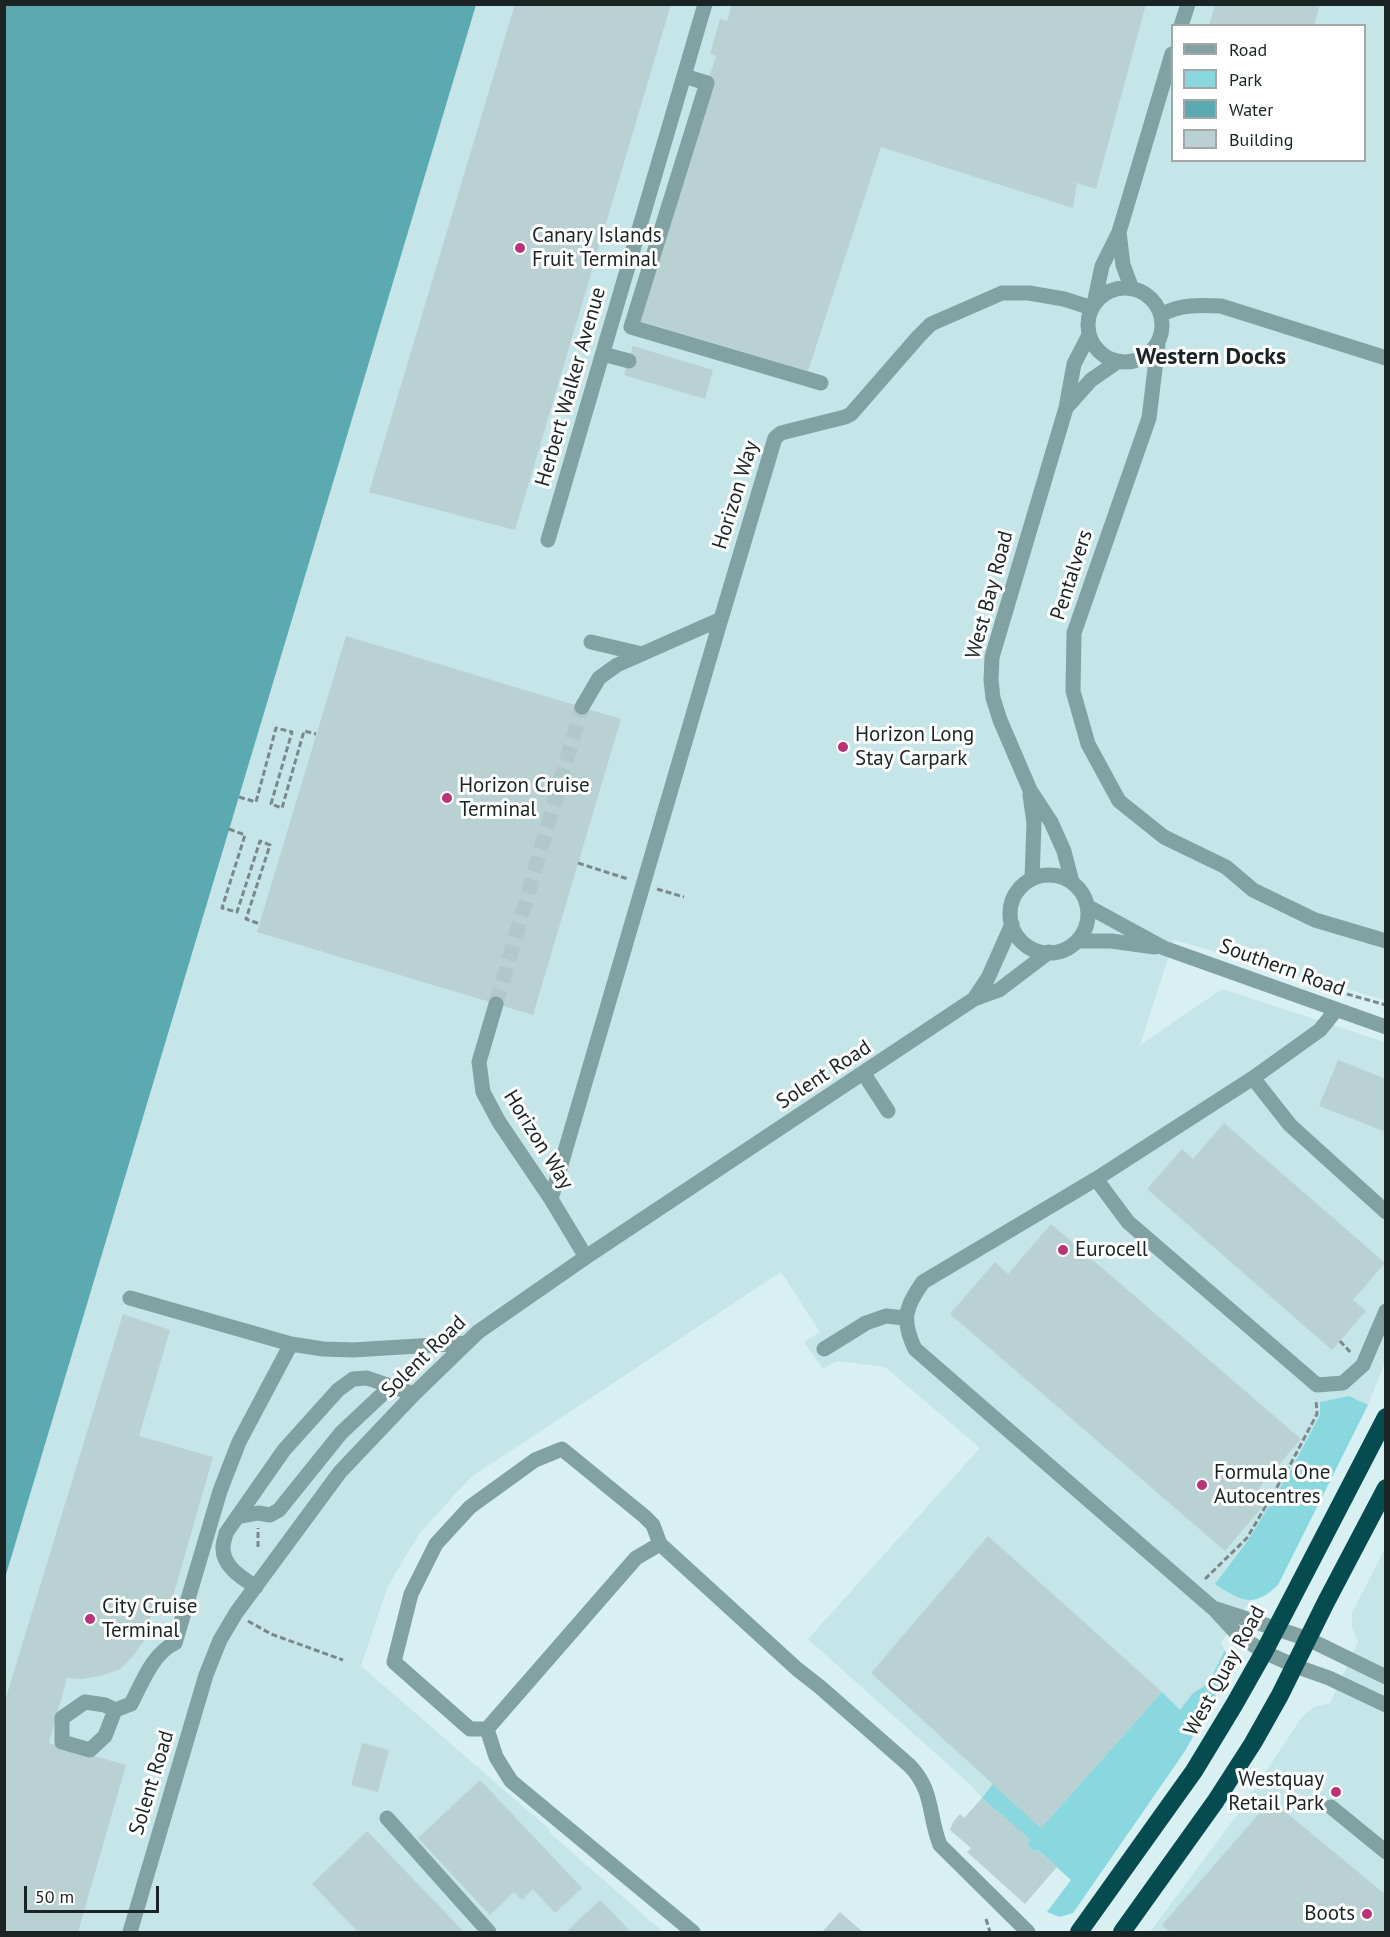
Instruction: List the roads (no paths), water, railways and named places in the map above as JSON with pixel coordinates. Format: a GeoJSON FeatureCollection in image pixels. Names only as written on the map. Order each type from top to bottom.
{"type":"FeatureCollection","features":[{"type":"Feature","properties":{"kind":"highway","name":"West Quay Road"},"geometry":{"type":"LineString","coordinates":[[1079,1932],[1194,1771],[1264,1652],[1386,1417]]}},
{"type":"Feature","properties":{"kind":"highway"},"geometry":{"type":"LineString","coordinates":[[1122,1932],[1215,1802],[1253,1743],[1386,1488]]}},
{"type":"Feature","properties":{"kind":"street","name":"Herbert Walker Avenue"},"geometry":{"type":"LineString","coordinates":[[548,540],[705,4]]}},
{"type":"Feature","properties":{"kind":"street"},"geometry":{"type":"LineString","coordinates":[[1182,24],[1188,4]]}},
{"type":"Feature","properties":{"kind":"street"},"geometry":{"type":"LineString","coordinates":[[1093,306],[1102,296],[1111,291],[1121,288],[1140,291],[1154,301],[1161,315],[1162,334],[1158,344],[1141,360],[1129,363],[1117,362],[1100,353],[1089,336],[1089,317],[1102,266],[1119,232],[1171,61]]}},
{"type":"Feature","properties":{"kind":"street"},"geometry":{"type":"LineString","coordinates":[[684,76],[707,83],[631,327],[821,382]]}},
{"type":"Feature","properties":{"kind":"street"},"geometry":{"type":"LineString","coordinates":[[1119,232],[1123,265],[1132,289]]}},
{"type":"Feature","properties":{"kind":"street","name":"Horizon Way"},"geometry":{"type":"LineString","coordinates":[[722,619],[775,438],[781,433],[851,414],[931,324],[1002,293],[1029,293],[1093,306]]}},
{"type":"Feature","properties":{"kind":"street"},"geometry":{"type":"LineString","coordinates":[[1161,315],[1173,309],[1189,306],[1221,306],[1386,358]]}},
{"type":"Feature","properties":{"kind":"street","name":"West Bay Road"},"geometry":{"type":"LineString","coordinates":[[1072,882],[1056,831],[1029,790],[999,720],[991,680],[992,657],[1066,408],[1074,364],[1089,336]]}},
{"type":"Feature","properties":{"kind":"street","name":"Pentalvers"},"geometry":{"type":"LineString","coordinates":[[1158,344],[1149,418],[1074,633],[1073,691],[1088,744],[1119,801],[1164,837],[1226,867],[1253,890],[1315,920],[1386,941]]}},
{"type":"Feature","properties":{"kind":"street"},"geometry":{"type":"LineString","coordinates":[[603,354],[628,361]]}},
{"type":"Feature","properties":{"kind":"street","name":"West Bay Road"},"geometry":{"type":"LineString","coordinates":[[1066,408],[1091,380],[1117,362]]}},
{"type":"Feature","properties":{"kind":"street"},"geometry":{"type":"LineString","coordinates":[[582,707],[599,678],[617,665],[722,619]]}},
{"type":"Feature","properties":{"kind":"street"},"geometry":{"type":"LineString","coordinates":[[550,1199],[722,619]]}},
{"type":"Feature","properties":{"kind":"street"},"geometry":{"type":"LineString","coordinates":[[591,642],[642,654]]}},
{"type":"Feature","properties":{"kind":"street","name":"West Bay Road"},"geometry":{"type":"LineString","coordinates":[[1029,790],[1034,824],[1032,879]]}},
{"type":"Feature","properties":{"kind":"street"},"geometry":{"type":"LineString","coordinates":[[1042,875],[1063,877],[1072,882],[1088,906],[1088,919],[1084,931],[1077,941],[1059,951],[1036,950],[1017,935],[1012,924],[1011,911],[1014,898],[1021,887],[1032,879],[1042,875]]}},
{"type":"Feature","properties":{"kind":"street","name":"Southern Road"},"geometry":{"type":"LineString","coordinates":[[1088,906],[1164,948],[1386,1026]]}},
{"type":"Feature","properties":{"kind":"street","name":"Solent Road"},"geometry":{"type":"LineString","coordinates":[[975,999],[988,978],[1012,924]]}},
{"type":"Feature","properties":{"kind":"street","name":"Southern Road"},"geometry":{"type":"LineString","coordinates":[[1077,941],[1111,941],[1164,948]]}},
{"type":"Feature","properties":{"kind":"street","name":"Solent Road"},"geometry":{"type":"LineString","coordinates":[[130,1932],[206,1675],[220,1640],[236,1613],[340,1472],[370,1438],[478,1332],[586,1257],[975,999],[999,990],[1049,952]]}},
{"type":"Feature","properties":{"kind":"street","name":"Horizon Way"},"geometry":{"type":"LineString","coordinates":[[496,1004],[479,1062],[483,1092],[499,1122],[586,1257]]}},
{"type":"Feature","properties":{"kind":"street"},"geometry":{"type":"LineString","coordinates":[[1336,1010],[1320,1030],[1253,1078],[1096,1179],[923,1282],[912,1299],[905,1318],[908,1334],[915,1348],[1214,1609],[1238,1635],[1264,1652],[1329,1678],[1386,1705]]}},
{"type":"Feature","properties":{"kind":"street"},"geometry":{"type":"LineString","coordinates":[[864,1074],[888,1111]]}},
{"type":"Feature","properties":{"kind":"street"},"geometry":{"type":"LineString","coordinates":[[1253,1078],[1290,1125],[1386,1212]]}},
{"type":"Feature","properties":{"kind":"street"},"geometry":{"type":"LineString","coordinates":[[1096,1179],[1128,1222],[1317,1384],[1343,1383],[1364,1365],[1386,1311]]}},
{"type":"Feature","properties":{"kind":"street"},"geometry":{"type":"LineString","coordinates":[[130,1298],[291,1344],[323,1349],[353,1350],[467,1343]]}},
{"type":"Feature","properties":{"kind":"street"},"geometry":{"type":"LineString","coordinates":[[824,1349],[866,1323],[886,1316],[905,1318]]}},
{"type":"Feature","properties":{"kind":"street"},"geometry":{"type":"LineString","coordinates":[[115,1710],[131,1704],[165,1648],[175,1643],[220,1491],[239,1442],[291,1344]]}},
{"type":"Feature","properties":{"kind":"street"},"geometry":{"type":"LineString","coordinates":[[255,1587],[237,1575],[227,1563],[222,1548],[226,1533],[284,1450],[338,1389],[353,1379],[368,1377],[414,1394]]}},
{"type":"Feature","properties":{"kind":"street"},"geometry":{"type":"LineString","coordinates":[[237,1517],[258,1513],[270,1515],[279,1510],[341,1433],[391,1386]]}},
{"type":"Feature","properties":{"kind":"street"},"geometry":{"type":"LineString","coordinates":[[660,1544],[636,1558],[487,1729],[470,1729],[394,1662],[411,1594],[436,1544],[470,1508],[535,1460],[562,1449],[644,1516],[653,1525],[660,1544],[920,1776],[927,1790],[935,1833],[940,1845],[1028,1932]]}},
{"type":"Feature","properties":{"kind":"street"},"geometry":{"type":"LineString","coordinates":[[1214,1609],[1308,1639],[1386,1677]]}},
{"type":"Feature","properties":{"kind":"street"},"geometry":{"type":"LineString","coordinates":[[487,1729],[496,1757],[511,1781],[693,1932]]}},
{"type":"Feature","properties":{"kind":"street"},"geometry":{"type":"LineString","coordinates":[[1331,1807],[1386,1852]]}},
{"type":"Feature","properties":{"kind":"street"},"geometry":{"type":"LineString","coordinates":[[387,1818],[489,1932]]}},
{"type":"Feature","properties":{"kind":"water"},"geometry":{"type":"Polygon","coordinates":[[[4,5],[476,5],[5,1578],[4,5]]]}},
{"type":"Feature","properties":{"kind":"tunnel"},"geometry":{"type":"LineString","coordinates":[[496,1004],[582,707]]}},
{"type":"Feature","properties":{"kind":"place","name":"Canary Islands Fruit Terminal"},"geometry":{"type":"Point","coordinates":[520,248]}},
{"type":"Feature","properties":{"kind":"place","name":"Horizon Long Stay Carpark"},"geometry":{"type":"Point","coordinates":[843,747]}},
{"type":"Feature","properties":{"kind":"place","name":"Horizon Cruise Terminal"},"geometry":{"type":"Point","coordinates":[447,798]}},
{"type":"Feature","properties":{"kind":"place","name":"Eurocell"},"geometry":{"type":"Point","coordinates":[1063,1250]}},
{"type":"Feature","properties":{"kind":"place","name":"Formula One Autocentres"},"geometry":{"type":"Point","coordinates":[1202,1485]}},
{"type":"Feature","properties":{"kind":"place","name":"City Cruise Terminal"},"geometry":{"type":"Point","coordinates":[90,1619]}},
{"type":"Feature","properties":{"kind":"place","name":"Westquay Retail Park"},"geometry":{"type":"Point","coordinates":[1336,1792]}},
{"type":"Feature","properties":{"kind":"place","name":"Boots"},"geometry":{"type":"Point","coordinates":[1367,1914]}},
{"type":"Feature","properties":{"kind":"district","name":"Western Docks"},"geometry":{"type":"Point","coordinates":[1211,357]}}]}
